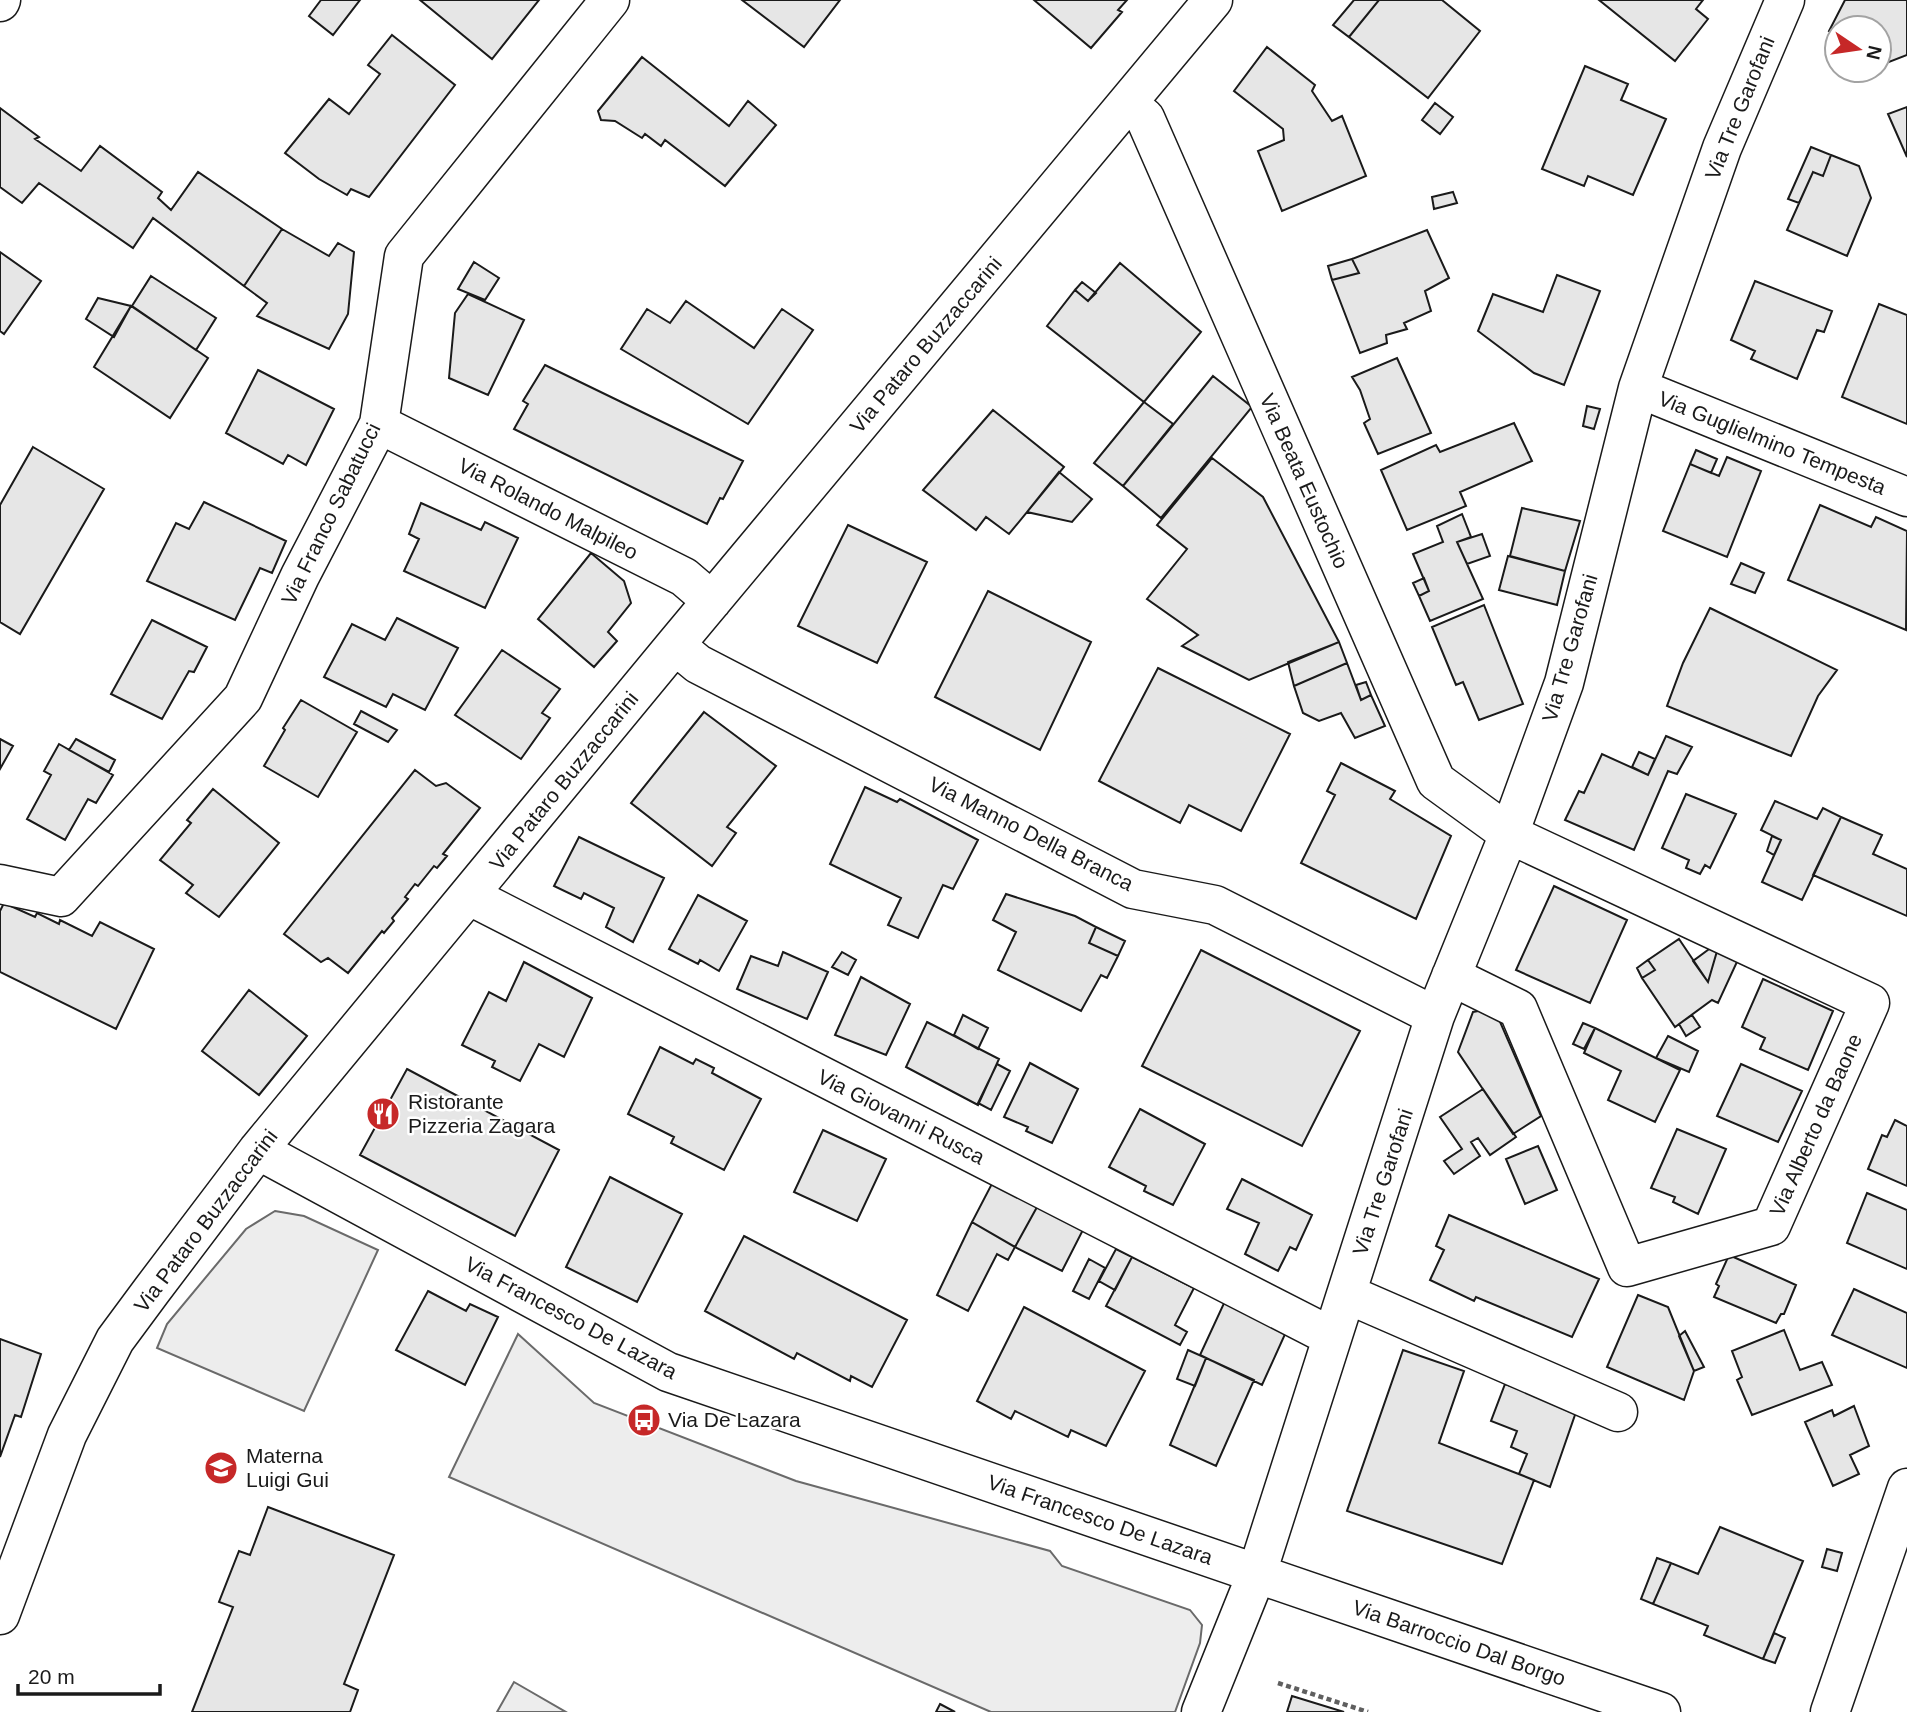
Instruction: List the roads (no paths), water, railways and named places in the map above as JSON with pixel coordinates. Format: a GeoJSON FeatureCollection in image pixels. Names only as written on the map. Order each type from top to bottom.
{"type":"FeatureCollection","features":[{"type":"Feature","properties":{"kind":"street","name":"Via Franco Sabatucci"},"geometry":{"type":"LineString","coordinates":[[0,884],[61,897],[243,698],[300,576],[379,424],[404,256],[610,0]]}},
{"type":"Feature","properties":{"kind":"street","name":"Via Pataro Buzzaccarini"},"geometry":{"type":"LineString","coordinates":[[0,1615],[67,1435],[114,1340],[258,1150],[1213,0]]}},
{"type":"Feature","properties":{"kind":"street","name":"Via Tre Garofani"},"geometry":{"type":"LineString","coordinates":[[1201,1712],[1257,1573],[1435,1016],[1510,834],[1564,683],[1637,388],[1722,148],[1784,0]]}},
{"type":"Feature","properties":{"kind":"street","name":"Via Beata Eustochio"},"geometry":{"type":"LineString","coordinates":[[1128,103],[1145,118],[1436,781],[1510,834]]}},
{"type":"Feature","properties":{"kind":"street","name":"Via Guglielmino Tempesta"},"geometry":{"type":"LineString","coordinates":[[1637,388],[1907,497]]}},
{"type":"Feature","properties":{"kind":"street","name":"Via Rolando Malpileo"},"geometry":{"type":"LineString","coordinates":[[379,424],[684,577],[712,601]]}},
{"type":"Feature","properties":{"kind":"street","name":"Via Manno Della Branca"},"geometry":{"type":"LineString","coordinates":[[675,645],[698,664],[1133,889],[1215,905],[1435,1016]]}},
{"type":"Feature","properties":{"kind":"street","name":"Via Alberto da Baone"},"geometry":{"type":"LineString","coordinates":[[1451,976],[1518,1009],[1627,1267],[1771,1226],[1870,1003],[1510,834]]}},
{"type":"Feature","properties":{"kind":"street","name":"Via Giovanni Rusca"},"geometry":{"type":"LineString","coordinates":[[470,896],[1332,1337]]}},
{"type":"Feature","properties":{"kind":"street","name":"Via Francesco De Lazara"},"geometry":{"type":"LineString","coordinates":[[258,1150],[668,1372],[1257,1573]]}},
{"type":"Feature","properties":{"kind":"street"},"geometry":{"type":"LineString","coordinates":[[1348,1294],[1618,1412]]}},
{"type":"Feature","properties":{"kind":"street"},"geometry":{"type":"LineString","coordinates":[[1830,1712],[1907,1488]]}},
{"type":"Feature","properties":{"kind":"street","name":"Via Barroccio Dal Borgo"},"geometry":{"type":"LineString","coordinates":[[1257,1573],[1661,1712]]}},
{"type":"Feature","properties":{"kind":"place","name":"Ristorante Pizzeria Zagara"},"geometry":{"type":"Point","coordinates":[383,1114]}},
{"type":"Feature","properties":{"kind":"place","name":"Via De Lazara"},"geometry":{"type":"Point","coordinates":[644,1420]}},
{"type":"Feature","properties":{"kind":"place","name":"Materna Luigi Gui"},"geometry":{"type":"Point","coordinates":[221,1468]}}]}
